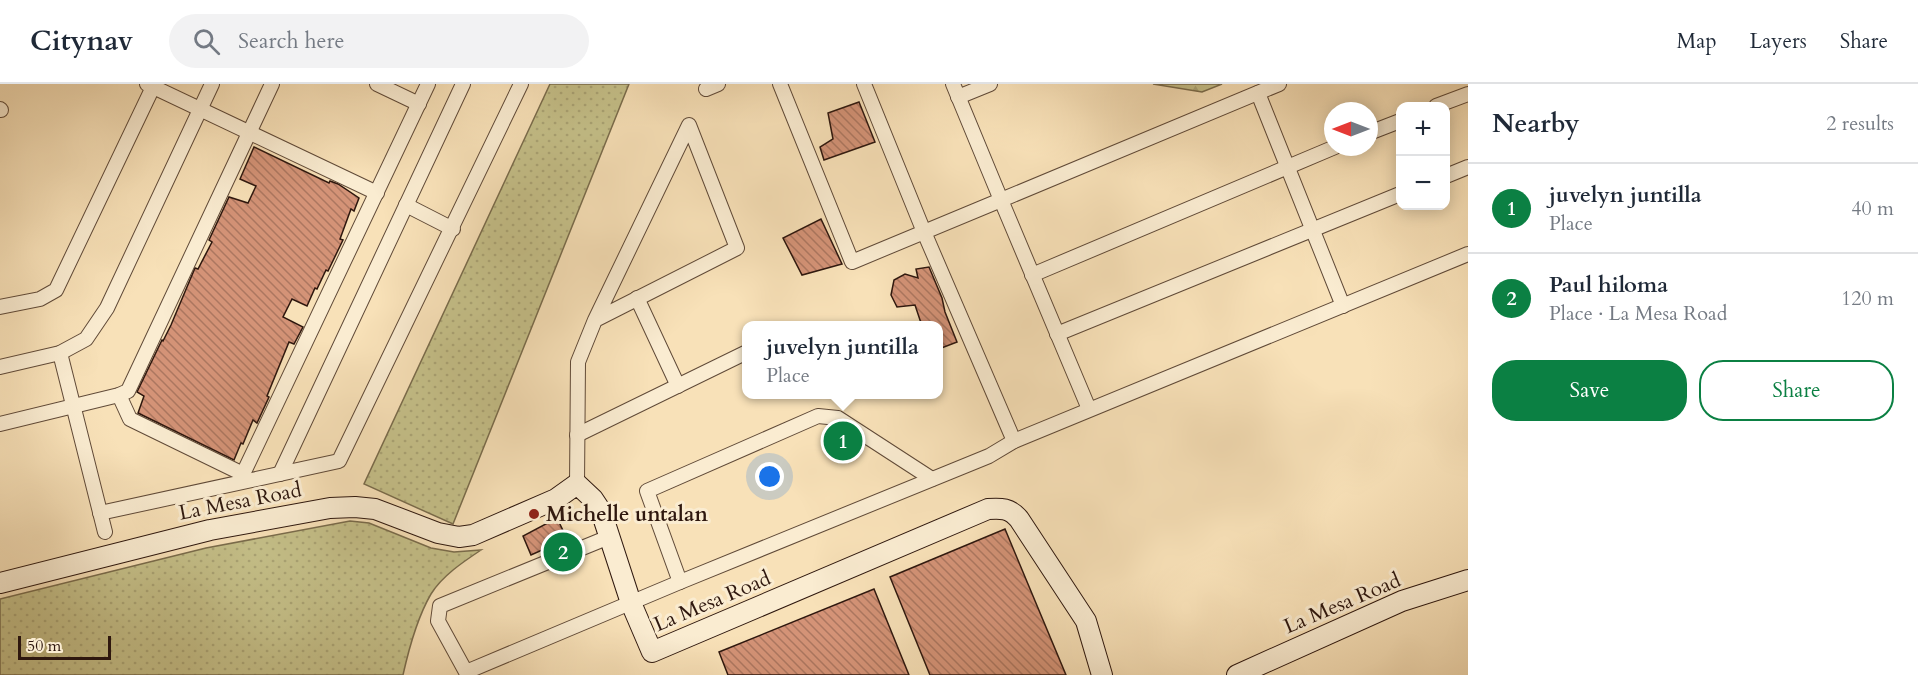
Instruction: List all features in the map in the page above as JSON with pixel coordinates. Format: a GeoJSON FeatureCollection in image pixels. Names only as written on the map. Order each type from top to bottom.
{"type":"FeatureCollection","features":[{"type":"Feature","properties":{"kind":"street"},"geometry":{"type":"LineString","coordinates":[[0,367],[60,353],[86,339],[106,308],[213,84]]}},
{"type":"Feature","properties":{"kind":"street"},"geometry":{"type":"LineString","coordinates":[[0,424],[128,391],[272,84]]}},
{"type":"Feature","properties":{"kind":"street"},"geometry":{"type":"LineString","coordinates":[[377,84],[419,104]]}},
{"type":"Feature","properties":{"kind":"street"},"geometry":{"type":"LineString","coordinates":[[119,395],[130,419],[243,474],[428,84]]}},
{"type":"Feature","properties":{"kind":"street"},"geometry":{"type":"LineString","coordinates":[[280,474],[463,84]]}},
{"type":"Feature","properties":{"kind":"street"},"geometry":{"type":"LineString","coordinates":[[100,513],[339,461],[453,229],[521,84]]}},
{"type":"Feature","properties":{"kind":"street"},"geometry":{"type":"LineString","coordinates":[[780,84],[852,262],[1279,84]]}},
{"type":"Feature","properties":{"kind":"street"},"geometry":{"type":"LineString","coordinates":[[864,84],[924,232],[1014,441]]}},
{"type":"Feature","properties":{"kind":"street"},"geometry":{"type":"LineString","coordinates":[[953,84],[1089,409]]}},
{"type":"Feature","properties":{"kind":"street"},"geometry":{"type":"LineString","coordinates":[[958,97],[990,84]]}},
{"type":"Feature","properties":{"kind":"street"},"geometry":{"type":"LineString","coordinates":[[0,307],[40,299],[56,290],[150,85],[377,193]]}},
{"type":"Feature","properties":{"kind":"street"},"geometry":{"type":"LineString","coordinates":[[1258,93],[1343,306]]}},
{"type":"Feature","properties":{"kind":"street"},"geometry":{"type":"LineString","coordinates":[[1447,102],[1468,94]]}},
{"type":"Feature","properties":{"kind":"street"},"geometry":{"type":"LineString","coordinates":[[1378,130],[1396,123]]}},
{"type":"Feature","properties":{"kind":"street"},"geometry":{"type":"LineString","coordinates":[[577,484],[578,362],[595,320],[689,125],[737,248],[595,320]]}},
{"type":"Feature","properties":{"kind":"street"},"geometry":{"type":"LineString","coordinates":[[1032,275],[1324,151]]}},
{"type":"Feature","properties":{"kind":"street"},"geometry":{"type":"LineString","coordinates":[[1450,174],[1468,167]]}},
{"type":"Feature","properties":{"kind":"street"},"geometry":{"type":"LineString","coordinates":[[1057,334],[1396,196]]}},
{"type":"Feature","properties":{"kind":"street"},"geometry":{"type":"LineString","coordinates":[[406,205],[453,229]]}},
{"type":"Feature","properties":{"kind":"street"},"geometry":{"type":"LineString","coordinates":[[609,537],[440,606],[438,621],[466,672],[989,456],[1014,441],[1089,409],[1468,254]]}},
{"type":"Feature","properties":{"kind":"street"},"geometry":{"type":"LineString","coordinates":[[636,298],[678,386]]}},
{"type":"Feature","properties":{"kind":"street"},"geometry":{"type":"LineString","coordinates":[[60,353],[105,532]]}},
{"type":"Feature","properties":{"kind":"street"},"geometry":{"type":"LineString","coordinates":[[577,435],[742,354]]}},
{"type":"Feature","properties":{"kind":"street"},"geometry":{"type":"LineString","coordinates":[[680,582],[647,491],[818,416],[838,418],[932,479]]}},
{"type":"Feature","properties":{"kind":"street","name":"La Mesa Road"},"geometry":{"type":"LineString","coordinates":[[0,583],[210,530],[330,508],[375,509],[438,533],[459,537],[473,535],[556,499],[577,484],[601,511],[631,603],[652,652],[988,509],[1002,508],[1014,513],[1019,519],[1086,621],[1102,675]]}},
{"type":"Feature","properties":{"kind":"street","name":"La Mesa Road"},"geometry":{"type":"LineString","coordinates":[[1238,675],[1402,601],[1468,580]]}},
{"type":"Feature","properties":{"kind":"green space"},"geometry":{"type":"Polygon","coordinates":[[[550,84],[629,84],[453,524],[364,484],[550,84]]]}},
{"type":"Feature","properties":{"kind":"green space"},"geometry":{"type":"Polygon","coordinates":[[[1153,84],[1222,84],[1202,92],[1153,84]]]}},
{"type":"Feature","properties":{"kind":"green space"},"geometry":{"type":"Polygon","coordinates":[[[350,521],[369,523],[431,548],[454,552],[481,550],[447,575],[431,594],[414,633],[403,675],[0,675],[0,599],[206,548],[350,521]]]}},
{"type":"Feature","properties":{"kind":"building"},"geometry":{"type":"Polygon","coordinates":[[[859,102],[875,142],[824,160],[820,147],[833,139],[828,113],[859,102]]]}},
{"type":"Feature","properties":{"kind":"building"},"geometry":{"type":"Polygon","coordinates":[[[254,147],[329,183],[330,181],[338,184],[359,198],[354,211],[351,209],[340,239],[343,240],[307,306],[292,299],[283,317],[303,327],[294,344],[289,342],[257,423],[253,420],[234,460],[138,413],[144,396],[137,392],[171,325],[195,268],[198,269],[212,242],[209,240],[229,197],[248,203],[256,186],[240,179],[254,147]]]}},
{"type":"Feature","properties":{"kind":"building"},"geometry":{"type":"Polygon","coordinates":[[[821,219],[842,264],[802,275],[783,238],[821,219]]]}},
{"type":"Feature","properties":{"kind":"building"},"geometry":{"type":"Polygon","coordinates":[[[929,267],[957,342],[943,347],[943,321],[920,321],[915,305],[897,307],[891,295],[894,280],[905,274],[918,278],[916,269],[929,267]]]}},
{"type":"Feature","properties":{"kind":"building"},"geometry":{"type":"Polygon","coordinates":[[[557,518],[567,539],[531,555],[523,536],[557,518]]]}},
{"type":"Feature","properties":{"kind":"building"},"geometry":{"type":"Polygon","coordinates":[[[1005,529],[1066,675],[930,675],[890,577],[1005,529]]]}},
{"type":"Feature","properties":{"kind":"building"},"geometry":{"type":"Polygon","coordinates":[[[874,589],[909,675],[728,675],[719,652],[874,589]]]}},
{"type":"Feature","properties":{"kind":"place","name":"juvelyn juntilla"},"geometry":{"type":"Point","coordinates":[843,441]}},
{"type":"Feature","properties":{"kind":"place","name":"Michelle untalan"},"geometry":{"type":"Point","coordinates":[534,514]}},
{"type":"Feature","properties":{"kind":"place","name":"Paul hiloma"},"geometry":{"type":"Point","coordinates":[563,552]}}]}
